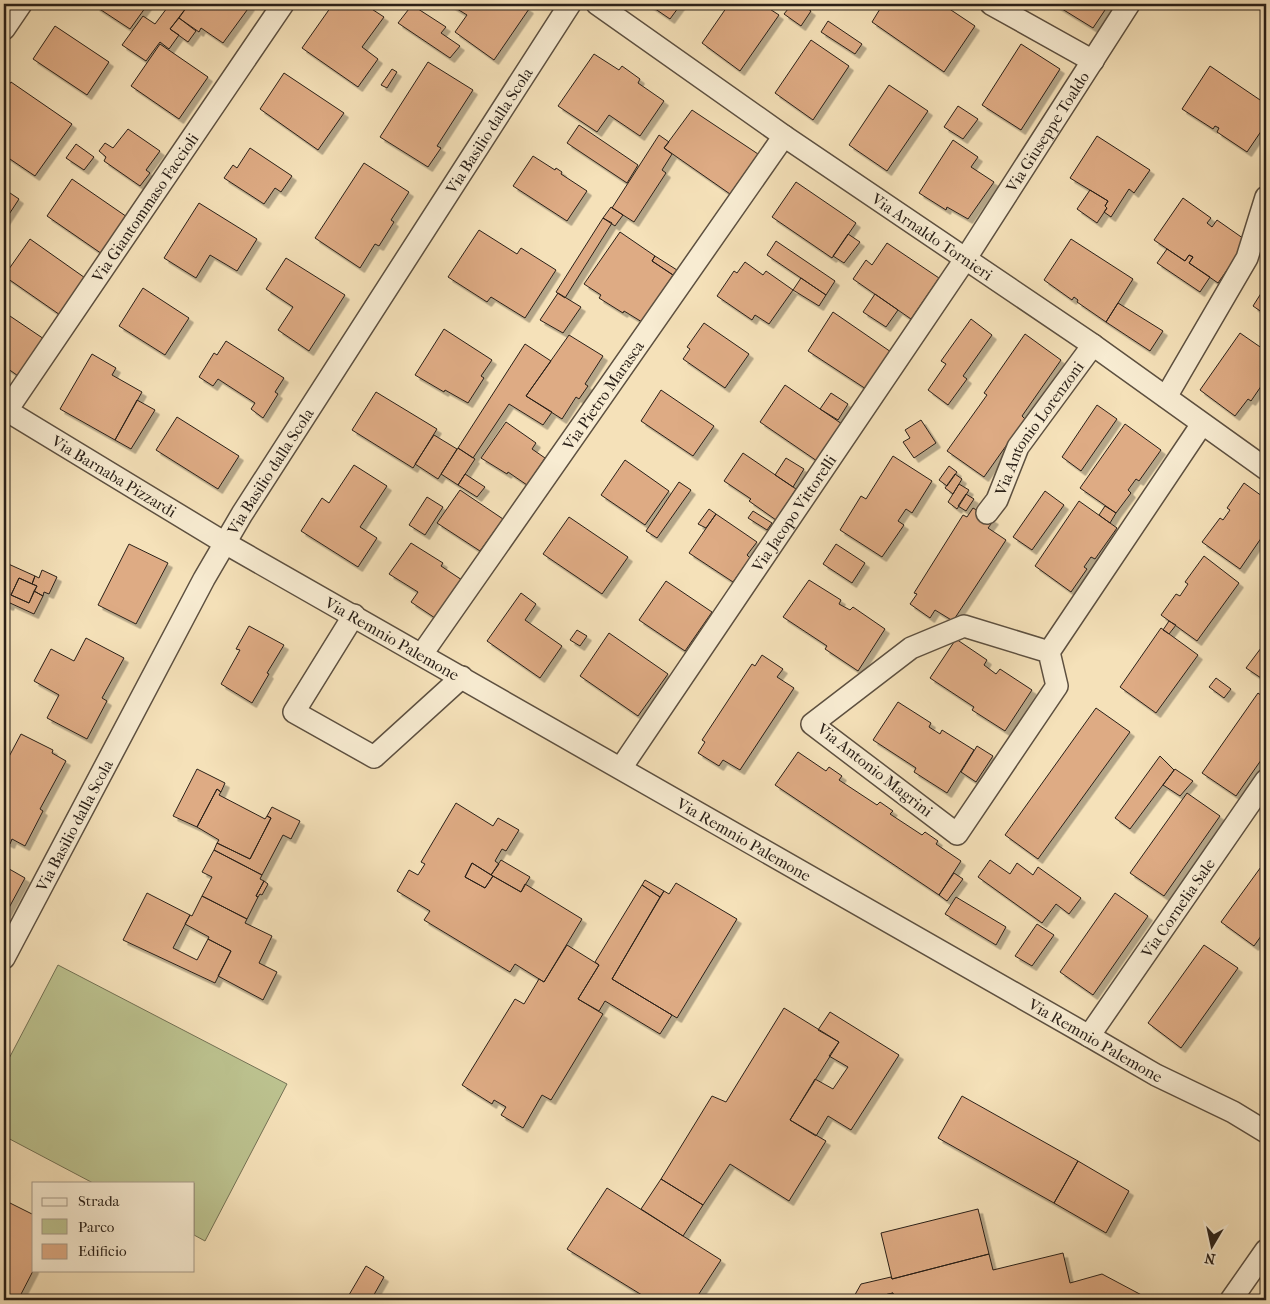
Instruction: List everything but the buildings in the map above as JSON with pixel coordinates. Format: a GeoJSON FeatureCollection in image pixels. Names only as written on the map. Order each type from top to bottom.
{"type":"FeatureCollection","features":[{"type":"Feature","properties":{"kind":"street"},"geometry":{"type":"LineString","coordinates":[[4,29],[21,4]]}},
{"type":"Feature","properties":{"kind":"street","name":"Via Giantommaso Faccioli"},"geometry":{"type":"LineString","coordinates":[[5,410],[283,4]]}},
{"type":"Feature","properties":{"kind":"street","name":"Via Basilio dalla Scola"},"geometry":{"type":"LineString","coordinates":[[4,958],[242,514],[570,4]]}},
{"type":"Feature","properties":{"kind":"street","name":"Via Arnaldo Tornieri"},"geometry":{"type":"LineString","coordinates":[[597,4],[784,136],[966,258],[1166,396],[1266,469]]}},
{"type":"Feature","properties":{"kind":"street"},"geometry":{"type":"LineString","coordinates":[[991,4],[1093,61]]}},
{"type":"Feature","properties":{"kind":"street","name":"Via Giuseppe Toaldo"},"geometry":{"type":"LineString","coordinates":[[966,258],[1129,4]]}},
{"type":"Feature","properties":{"kind":"street","name":"Via Pietro Marasca"},"geometry":{"type":"LineString","coordinates":[[422,654],[784,136]]}},
{"type":"Feature","properties":{"kind":"street"},"geometry":{"type":"LineString","coordinates":[[1166,396],[1247,258],[1266,197]]}},
{"type":"Feature","properties":{"kind":"street","name":"Via Jacopo Vittorelli"},"geometry":{"type":"LineString","coordinates":[[621,768],[966,258]]}},
{"type":"Feature","properties":{"kind":"street","name":"Via Antonio Lorenzoni"},"geometry":{"type":"LineString","coordinates":[[987,513],[997,500],[1018,448],[1093,346]]}},
{"type":"Feature","properties":{"kind":"street","name":"Via Barnaba Pizzardi"},"geometry":{"type":"LineString","coordinates":[[5,410],[225,543]]}},
{"type":"Feature","properties":{"kind":"street"},"geometry":{"type":"LineString","coordinates":[[1049,652],[1202,424]]}},
{"type":"Feature","properties":{"kind":"street","name":"Via Remnio Palemone"},"geometry":{"type":"LineString","coordinates":[[225,543],[1156,1075],[1233,1112],[1266,1132]]}},
{"type":"Feature","properties":{"kind":"street"},"geometry":{"type":"LineString","coordinates":[[354,615],[294,712],[374,757],[462,677]]}},
{"type":"Feature","properties":{"kind":"street","name":"Via Antonio Magrini"},"geometry":{"type":"LineString","coordinates":[[964,626],[1049,652],[1057,686],[957,834],[812,724],[911,648],[964,626]]}},
{"type":"Feature","properties":{"kind":"street","name":"Via Cornelia Sale"},"geometry":{"type":"LineString","coordinates":[[1089,1036],[1266,780]]}},
{"type":"Feature","properties":{"kind":"street"},"geometry":{"type":"LineString","coordinates":[[1231,1300],[1266,1250]]}},
{"type":"Feature","properties":{"kind":"green space"},"geometry":{"type":"Polygon","coordinates":[[[58,965],[287,1084],[205,1241],[195,1236],[195,1182],[91,1182],[4,1136],[4,1068],[58,965]]]}}]}
